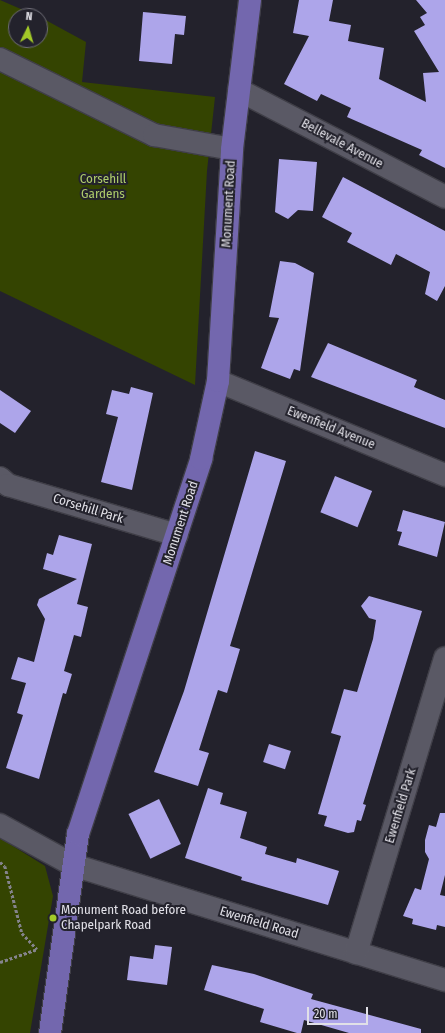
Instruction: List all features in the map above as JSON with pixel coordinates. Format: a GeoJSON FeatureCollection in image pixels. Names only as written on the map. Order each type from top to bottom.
{"type":"FeatureCollection","features":[{"type":"Feature","properties":{"kind":"main road","name":"Monument Road"},"geometry":{"type":"LineString","coordinates":[[50,1033],[78,834],[201,459],[218,381],[232,149],[250,0]]}},
{"type":"Feature","properties":{"kind":"street"},"geometry":{"type":"LineString","coordinates":[[0,59],[154,135],[232,149]]}},
{"type":"Feature","properties":{"kind":"street","name":"Bellevale Avenue"},"geometry":{"type":"LineString","coordinates":[[239,90],[445,197]]}},
{"type":"Feature","properties":{"kind":"street","name":"Ewenfield Avenue"},"geometry":{"type":"LineString","coordinates":[[218,381],[445,475]]}},
{"type":"Feature","properties":{"kind":"street","name":"Corsehill Park"},"geometry":{"type":"LineString","coordinates":[[0,478],[8,485],[177,535]]}},
{"type":"Feature","properties":{"kind":"street","name":"Ewenfield Park"},"geometry":{"type":"LineString","coordinates":[[356,953],[445,658]]}},
{"type":"Feature","properties":{"kind":"street","name":"Ewenfield Road"},"geometry":{"type":"LineString","coordinates":[[0,825],[73,865],[445,980]]}},
{"type":"Feature","properties":{"kind":"path"},"geometry":{"type":"LineString","coordinates":[[0,862],[5,866],[22,933],[38,949],[0,962]]}},
{"type":"Feature","properties":{"kind":"green space","name":"Corsehill Gardens"},"geometry":{"type":"Polygon","coordinates":[[[0,0],[18,8],[8,8],[8,48],[48,48],[48,21],[86,42],[82,82],[215,97],[207,171],[195,385],[0,291],[0,0]]]}},
{"type":"Feature","properties":{"kind":"green space"},"geometry":{"type":"Polygon","coordinates":[[[0,838],[45,866],[53,896],[30,1033],[0,1033],[0,838]]]}},
{"type":"Feature","properties":{"kind":"building"},"geometry":{"type":"Polygon","coordinates":[[[299,0],[333,0],[329,21],[351,25],[348,41],[384,48],[379,79],[426,102],[423,73],[439,72],[414,31],[425,25],[420,17],[427,13],[416,0],[445,0],[445,168],[419,155],[422,150],[347,117],[351,108],[321,94],[317,101],[284,84],[309,36],[293,33],[299,0]]]}},
{"type":"Feature","properties":{"kind":"building"},"geometry":{"type":"Polygon","coordinates":[[[143,12],[186,16],[184,35],[175,34],[172,64],[139,61],[143,12]]]}},
{"type":"Feature","properties":{"kind":"building"},"geometry":{"type":"Polygon","coordinates":[[[279,159],[317,162],[313,211],[298,210],[288,219],[275,212],[279,159]]]}},
{"type":"Feature","properties":{"kind":"building"},"geometry":{"type":"Polygon","coordinates":[[[343,177],[445,231],[445,286],[437,301],[425,294],[430,272],[396,254],[391,265],[347,242],[352,233],[322,217],[343,177]]]}},
{"type":"Feature","properties":{"kind":"building"},"geometry":{"type":"Polygon","coordinates":[[[280,261],[295,263],[314,273],[300,371],[294,369],[290,379],[261,368],[279,318],[269,317],[280,261]]]}},
{"type":"Feature","properties":{"kind":"building"},"geometry":{"type":"Polygon","coordinates":[[[328,343],[417,380],[414,387],[445,400],[445,428],[311,377],[328,343]]]}},
{"type":"Feature","properties":{"kind":"building"},"geometry":{"type":"Polygon","coordinates":[[[131,387],[153,393],[132,490],[101,482],[118,417],[106,414],[112,390],[129,394],[131,387]]]}},
{"type":"Feature","properties":{"kind":"building"},"geometry":{"type":"Polygon","coordinates":[[[0,390],[31,411],[15,433],[0,423],[0,390]]]}},
{"type":"Feature","properties":{"kind":"building"},"geometry":{"type":"Polygon","coordinates":[[[255,451],[286,461],[230,646],[240,649],[227,693],[218,690],[199,750],[209,753],[198,786],[154,772],[184,691],[255,451]]]}},
{"type":"Feature","properties":{"kind":"building"},"geometry":{"type":"Polygon","coordinates":[[[335,476],[372,491],[357,527],[320,512],[335,476]]]}},
{"type":"Feature","properties":{"kind":"building"},"geometry":{"type":"Polygon","coordinates":[[[403,510],[445,522],[437,557],[398,545],[402,532],[397,531],[403,510]]]}},
{"type":"Feature","properties":{"kind":"building"},"geometry":{"type":"Polygon","coordinates":[[[59,535],[92,544],[77,604],[88,607],[81,637],[74,635],[64,671],[72,674],[66,694],[63,693],[39,779],[6,768],[23,715],[17,713],[26,683],[11,679],[18,657],[34,662],[45,619],[37,605],[39,599],[77,579],[43,569],[47,553],[53,555],[59,535]]]}},
{"type":"Feature","properties":{"kind":"building"},"geometry":{"type":"Polygon","coordinates":[[[369,596],[422,611],[363,804],[366,805],[361,821],[357,820],[354,832],[348,833],[324,826],[327,816],[318,814],[341,736],[331,733],[344,689],[357,692],[373,639],[376,620],[369,618],[361,606],[369,596]]]}},
{"type":"Feature","properties":{"kind":"building"},"geometry":{"type":"Polygon","coordinates":[[[269,744],[291,751],[285,769],[263,762],[269,744]]]}},
{"type":"Feature","properties":{"kind":"building"},"geometry":{"type":"Polygon","coordinates":[[[208,788],[223,793],[220,804],[247,812],[240,838],[267,847],[265,854],[296,863],[297,858],[339,871],[328,905],[241,880],[242,877],[185,858],[208,788]]]}},
{"type":"Feature","properties":{"kind":"building"},"geometry":{"type":"Polygon","coordinates":[[[159,799],[181,844],[150,859],[128,814],[159,799]]]}},
{"type":"Feature","properties":{"kind":"building"},"geometry":{"type":"Polygon","coordinates":[[[440,813],[445,813],[445,875],[440,895],[445,896],[445,927],[437,925],[436,930],[412,924],[413,919],[403,916],[415,888],[421,890],[429,859],[425,852],[425,840],[429,825],[436,827],[440,813]]]}},
{"type":"Feature","properties":{"kind":"building"},"geometry":{"type":"Polygon","coordinates":[[[155,945],[172,947],[167,985],[127,980],[130,956],[153,959],[155,945]]]}},
{"type":"Feature","properties":{"kind":"building"},"geometry":{"type":"Polygon","coordinates":[[[212,965],[254,974],[313,994],[311,999],[421,1029],[421,1033],[349,1033],[304,1020],[301,1033],[297,1033],[260,1022],[264,1009],[204,990],[212,965]]]}},
{"type":"Feature","properties":{"kind":"place","name":"Monument Road before Chapelpark Road"},"geometry":{"type":"Point","coordinates":[53,918]}}]}
